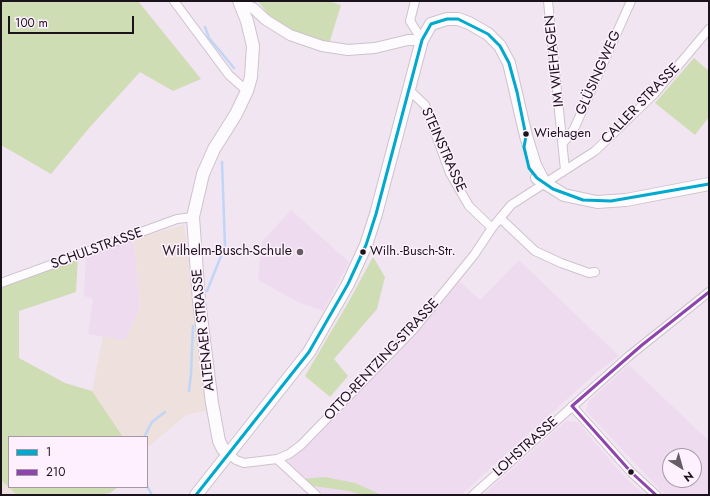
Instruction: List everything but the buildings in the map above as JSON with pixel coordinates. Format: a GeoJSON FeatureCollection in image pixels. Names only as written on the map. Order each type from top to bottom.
{"type":"FeatureCollection","features":[{"type":"Feature","properties":{"kind":"main road","name":"ALTENAER STRASSE"},"geometry":{"type":"LineString","coordinates":[[229,454],[223,449],[219,442],[212,403],[199,301],[193,217],[203,174],[214,150],[236,114],[247,91],[251,77],[253,52],[247,21],[239,1]]}},
{"type":"Feature","properties":{"kind":"main road"},"geometry":{"type":"LineString","coordinates":[[196,495],[309,352],[348,284],[366,245],[376,214],[422,40],[431,24],[446,18],[458,19],[469,23],[488,34],[500,46],[508,63],[526,136],[535,165],[544,182],[564,194],[597,202],[626,200],[709,184]]}},
{"type":"Feature","properties":{"kind":"street"},"geometry":{"type":"LineString","coordinates":[[174,1],[229,75],[247,91]]}},
{"type":"Feature","properties":{"kind":"street"},"geometry":{"type":"LineString","coordinates":[[239,1],[253,8],[266,20],[290,35],[322,46],[348,50],[368,48],[408,40],[422,40]]}},
{"type":"Feature","properties":{"kind":"street"},"geometry":{"type":"LineString","coordinates":[[415,1],[410,21],[422,40]]}},
{"type":"Feature","properties":{"kind":"street","name":"IM WIEHAGEN"},"geometry":{"type":"LineString","coordinates":[[548,1],[565,170]]}},
{"type":"Feature","properties":{"kind":"street","name":"GLÜSINGWEG"},"geometry":{"type":"LineString","coordinates":[[563,143],[574,129],[631,1]]}},
{"type":"Feature","properties":{"kind":"street","name":"CALLER STRASSE"},"geometry":{"type":"LineString","coordinates":[[544,182],[595,151],[650,98],[709,29]]}},
{"type":"Feature","properties":{"kind":"street","name":"STEINSTRASSE"},"geometry":{"type":"LineString","coordinates":[[409,90],[424,105],[450,173],[469,206],[492,228]]}},
{"type":"Feature","properties":{"kind":"street","name":"OTTO-RENTZING-STRASSE"},"geometry":{"type":"LineString","coordinates":[[277,459],[289,454],[301,445],[413,330],[474,255],[492,228],[511,205],[544,182]]}},
{"type":"Feature","properties":{"kind":"street","name":"SCHULSTRASSE"},"geometry":{"type":"LineString","coordinates":[[1,283],[177,219],[193,217]]}},
{"type":"Feature","properties":{"kind":"street"},"geometry":{"type":"LineString","coordinates":[[500,218],[534,251],[589,273],[595,272]]}},
{"type":"Feature","properties":{"kind":"street","name":"LOHSTRASSE"},"geometry":{"type":"LineString","coordinates":[[473,495],[642,345],[709,292]]}},
{"type":"Feature","properties":{"kind":"street"},"geometry":{"type":"LineString","coordinates":[[572,406],[631,472],[656,495]]}},
{"type":"Feature","properties":{"kind":"street"},"geometry":{"type":"LineString","coordinates":[[229,454],[236,460],[244,463],[277,459],[316,495]]}},
{"type":"Feature","properties":{"kind":"shaded area","name":"Wilhelm-Busch-Schule"},"geometry":{"type":"Polygon","coordinates":[[[291,210],[349,262],[323,311],[298,302],[258,280],[262,242],[291,210]]]}},
{"type":"Feature","properties":{"kind":"shaded area"},"geometry":{"type":"Polygon","coordinates":[[[184,225],[209,410],[186,415],[148,447],[148,436],[122,436],[92,391],[103,337],[125,340],[140,307],[134,239],[184,225]]]}},
{"type":"Feature","properties":{"kind":"shaded area"},"geometry":{"type":"Polygon","coordinates":[[[134,239],[140,307],[125,341],[88,334],[93,299],[84,296],[86,258],[134,239]]]}},
{"type":"Feature","properties":{"kind":"shaded area"},"geometry":{"type":"Polygon","coordinates":[[[519,260],[619,356],[596,373],[461,495],[324,495],[287,461],[304,448],[416,332],[459,281],[480,300],[519,260]]]}},
{"type":"Feature","properties":{"kind":"shaded area"},"geometry":{"type":"Polygon","coordinates":[[[629,365],[709,441],[709,495],[665,495],[586,411],[588,402],[629,365]]]}},
{"type":"Feature","properties":{"kind":"shaded area"},"geometry":{"type":"Polygon","coordinates":[[[566,421],[578,422],[620,472],[644,495],[483,495],[566,421]]]}},
{"type":"Feature","properties":{"kind":"shaded area"},"geometry":{"type":"Polygon","coordinates":[[[1,480],[17,495],[1,495],[1,480]]]}},
{"type":"Feature","properties":{"kind":"green space"},"geometry":{"type":"Polygon","coordinates":[[[1,1],[138,1],[201,79],[173,91],[140,72],[90,127],[51,174],[1,145],[1,1]]]}},
{"type":"Feature","properties":{"kind":"green space"},"geometry":{"type":"Polygon","coordinates":[[[258,1],[328,1],[341,5],[329,44],[291,31],[268,14],[258,1]]]}},
{"type":"Feature","properties":{"kind":"green space"},"geometry":{"type":"Polygon","coordinates":[[[694,58],[709,71],[709,117],[695,135],[655,103],[694,58]]]}},
{"type":"Feature","properties":{"kind":"green space"},"geometry":{"type":"Polygon","coordinates":[[[78,257],[76,292],[19,311],[19,358],[65,383],[92,391],[122,436],[8,436],[8,487],[1,480],[1,286],[78,257]]]}},
{"type":"Feature","properties":{"kind":"green space"},"geometry":{"type":"Polygon","coordinates":[[[373,257],[385,277],[377,309],[334,359],[348,376],[330,397],[305,376],[373,257]]]}},
{"type":"Feature","properties":{"kind":"green space"},"geometry":{"type":"Polygon","coordinates":[[[325,477],[355,483],[382,495],[362,495],[349,491],[306,485],[302,479],[325,477]]]}},
{"type":"Feature","properties":{"kind":"green space"},"geometry":{"type":"Polygon","coordinates":[[[10,488],[117,488],[110,493],[96,495],[17,495],[10,488]]]}},
{"type":"Feature","properties":{"kind":"waterway"},"geometry":{"type":"LineString","coordinates":[[205,27],[209,38],[234,68]]}},
{"type":"Feature","properties":{"kind":"waterway"},"geometry":{"type":"LineString","coordinates":[[207,291],[225,246],[222,162]]}},
{"type":"Feature","properties":{"kind":"waterway"},"geometry":{"type":"LineString","coordinates":[[189,391],[193,326]]}},
{"type":"Feature","properties":{"kind":"waterway"},"geometry":{"type":"LineString","coordinates":[[145,436],[152,422],[165,412]]}},
{"type":"Feature","properties":{"kind":"waterway"},"geometry":{"type":"LineString","coordinates":[[148,488],[152,495]]}},
{"type":"Feature","properties":{"kind":"transit line","name":"1"},"geometry":{"type":"LineString","coordinates":[[196,495],[309,352],[348,284],[366,245],[376,214],[422,40],[431,24],[447,19],[458,19],[488,34],[500,46],[509,63],[517,92],[526,136],[524,147],[529,168],[537,178],[553,189],[583,200],[611,201],[709,184]]}},
{"type":"Feature","properties":{"kind":"transit line","name":"210"},"geometry":{"type":"LineString","coordinates":[[572,406],[642,345],[709,292]]}},
{"type":"Feature","properties":{"kind":"transit line","name":"210"},"geometry":{"type":"LineString","coordinates":[[572,406],[631,472],[656,495]]}},
{"type":"Feature","properties":{"kind":"place","name":"Wiehagen"},"geometry":{"type":"Point","coordinates":[526,134]}},
{"type":"Feature","properties":{"kind":"place","name":"Wilhelm-Busch-Schule"},"geometry":{"type":"Point","coordinates":[300,252]}},
{"type":"Feature","properties":{"kind":"place","name":"Wilh.-Busch-Str."},"geometry":{"type":"Point","coordinates":[363,252]}}]}
